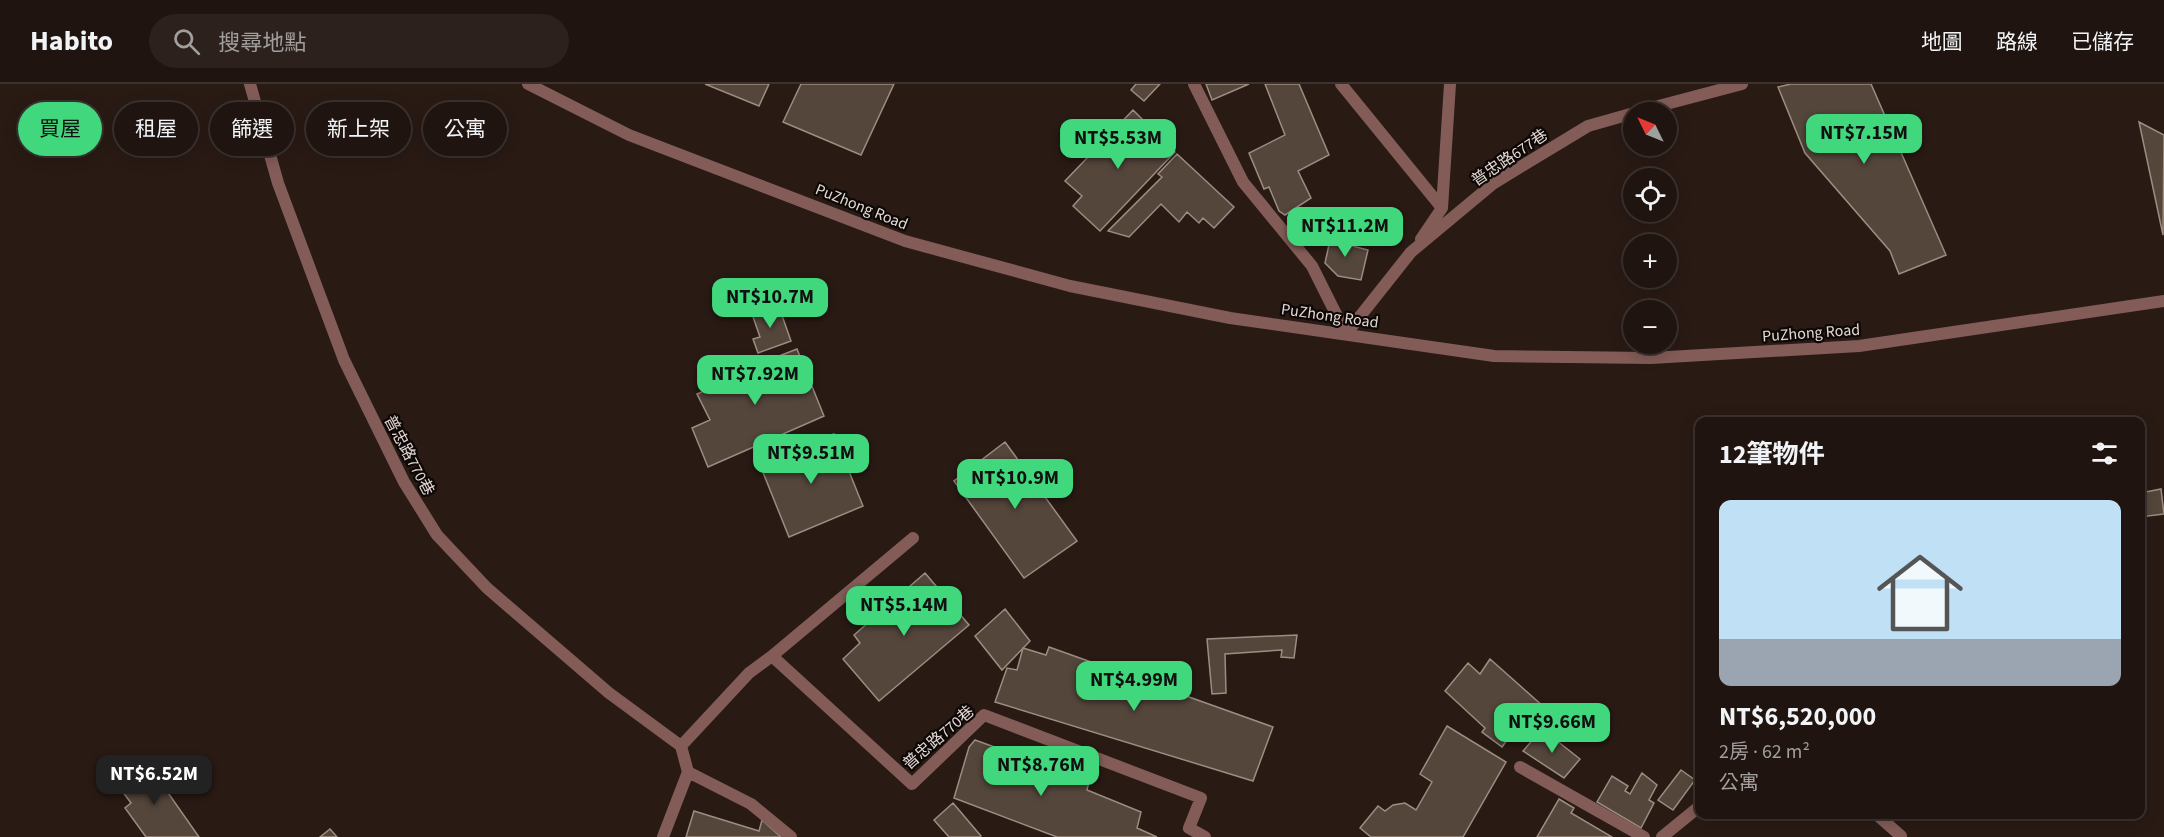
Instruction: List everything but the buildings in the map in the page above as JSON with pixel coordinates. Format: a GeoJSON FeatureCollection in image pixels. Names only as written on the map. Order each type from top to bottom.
{"type":"FeatureCollection","features":[{"type":"Feature","properties":{"kind":"street","name":"普忠路770巷"},"geometry":{"type":"LineString","coordinates":[[250,84],[278,183],[344,360],[404,482],[437,535],[487,588],[609,693],[681,746]]}},
{"type":"Feature","properties":{"kind":"street","name":"PuZhong Road"},"geometry":{"type":"LineString","coordinates":[[528,84],[629,135],[904,241],[1070,286],[1230,318],[1494,356],[1651,358],[1859,346],[2164,301]]}},
{"type":"Feature","properties":{"kind":"street"},"geometry":{"type":"LineString","coordinates":[[1194,84],[1243,182],[1312,266],[1346,334]]}},
{"type":"Feature","properties":{"kind":"street"},"geometry":{"type":"LineString","coordinates":[[1341,84],[1442,208]]}},
{"type":"Feature","properties":{"kind":"street"},"geometry":{"type":"LineString","coordinates":[[1411,252],[1442,208],[1450,84]]}},
{"type":"Feature","properties":{"kind":"street","name":"普忠路677巷"},"geometry":{"type":"LineString","coordinates":[[1676,102],[1742,84]]}},
{"type":"Feature","properties":{"kind":"street","name":"普忠路677巷"},"geometry":{"type":"LineString","coordinates":[[1346,334],[1411,252],[1504,177],[1588,126],[1623,116]]}},
{"type":"Feature","properties":{"kind":"street"},"geometry":{"type":"LineString","coordinates":[[663,837],[688,772],[681,746],[749,673],[913,538]]}},
{"type":"Feature","properties":{"kind":"street","name":"普忠路770巷"},"geometry":{"type":"LineString","coordinates":[[772,656],[912,784],[984,715],[1201,798],[1189,828],[1205,837]]}},
{"type":"Feature","properties":{"kind":"street"},"geometry":{"type":"LineString","coordinates":[[1521,767],[1644,837]]}},
{"type":"Feature","properties":{"kind":"street"},"geometry":{"type":"LineString","coordinates":[[688,772],[751,804],[791,837]]}},
{"type":"Feature","properties":{"kind":"street"},"geometry":{"type":"LineString","coordinates":[[1662,837],[1695,810]]}},
{"type":"Feature","properties":{"kind":"street"},"geometry":{"type":"LineString","coordinates":[[1882,819],[1901,836]]}}]}
